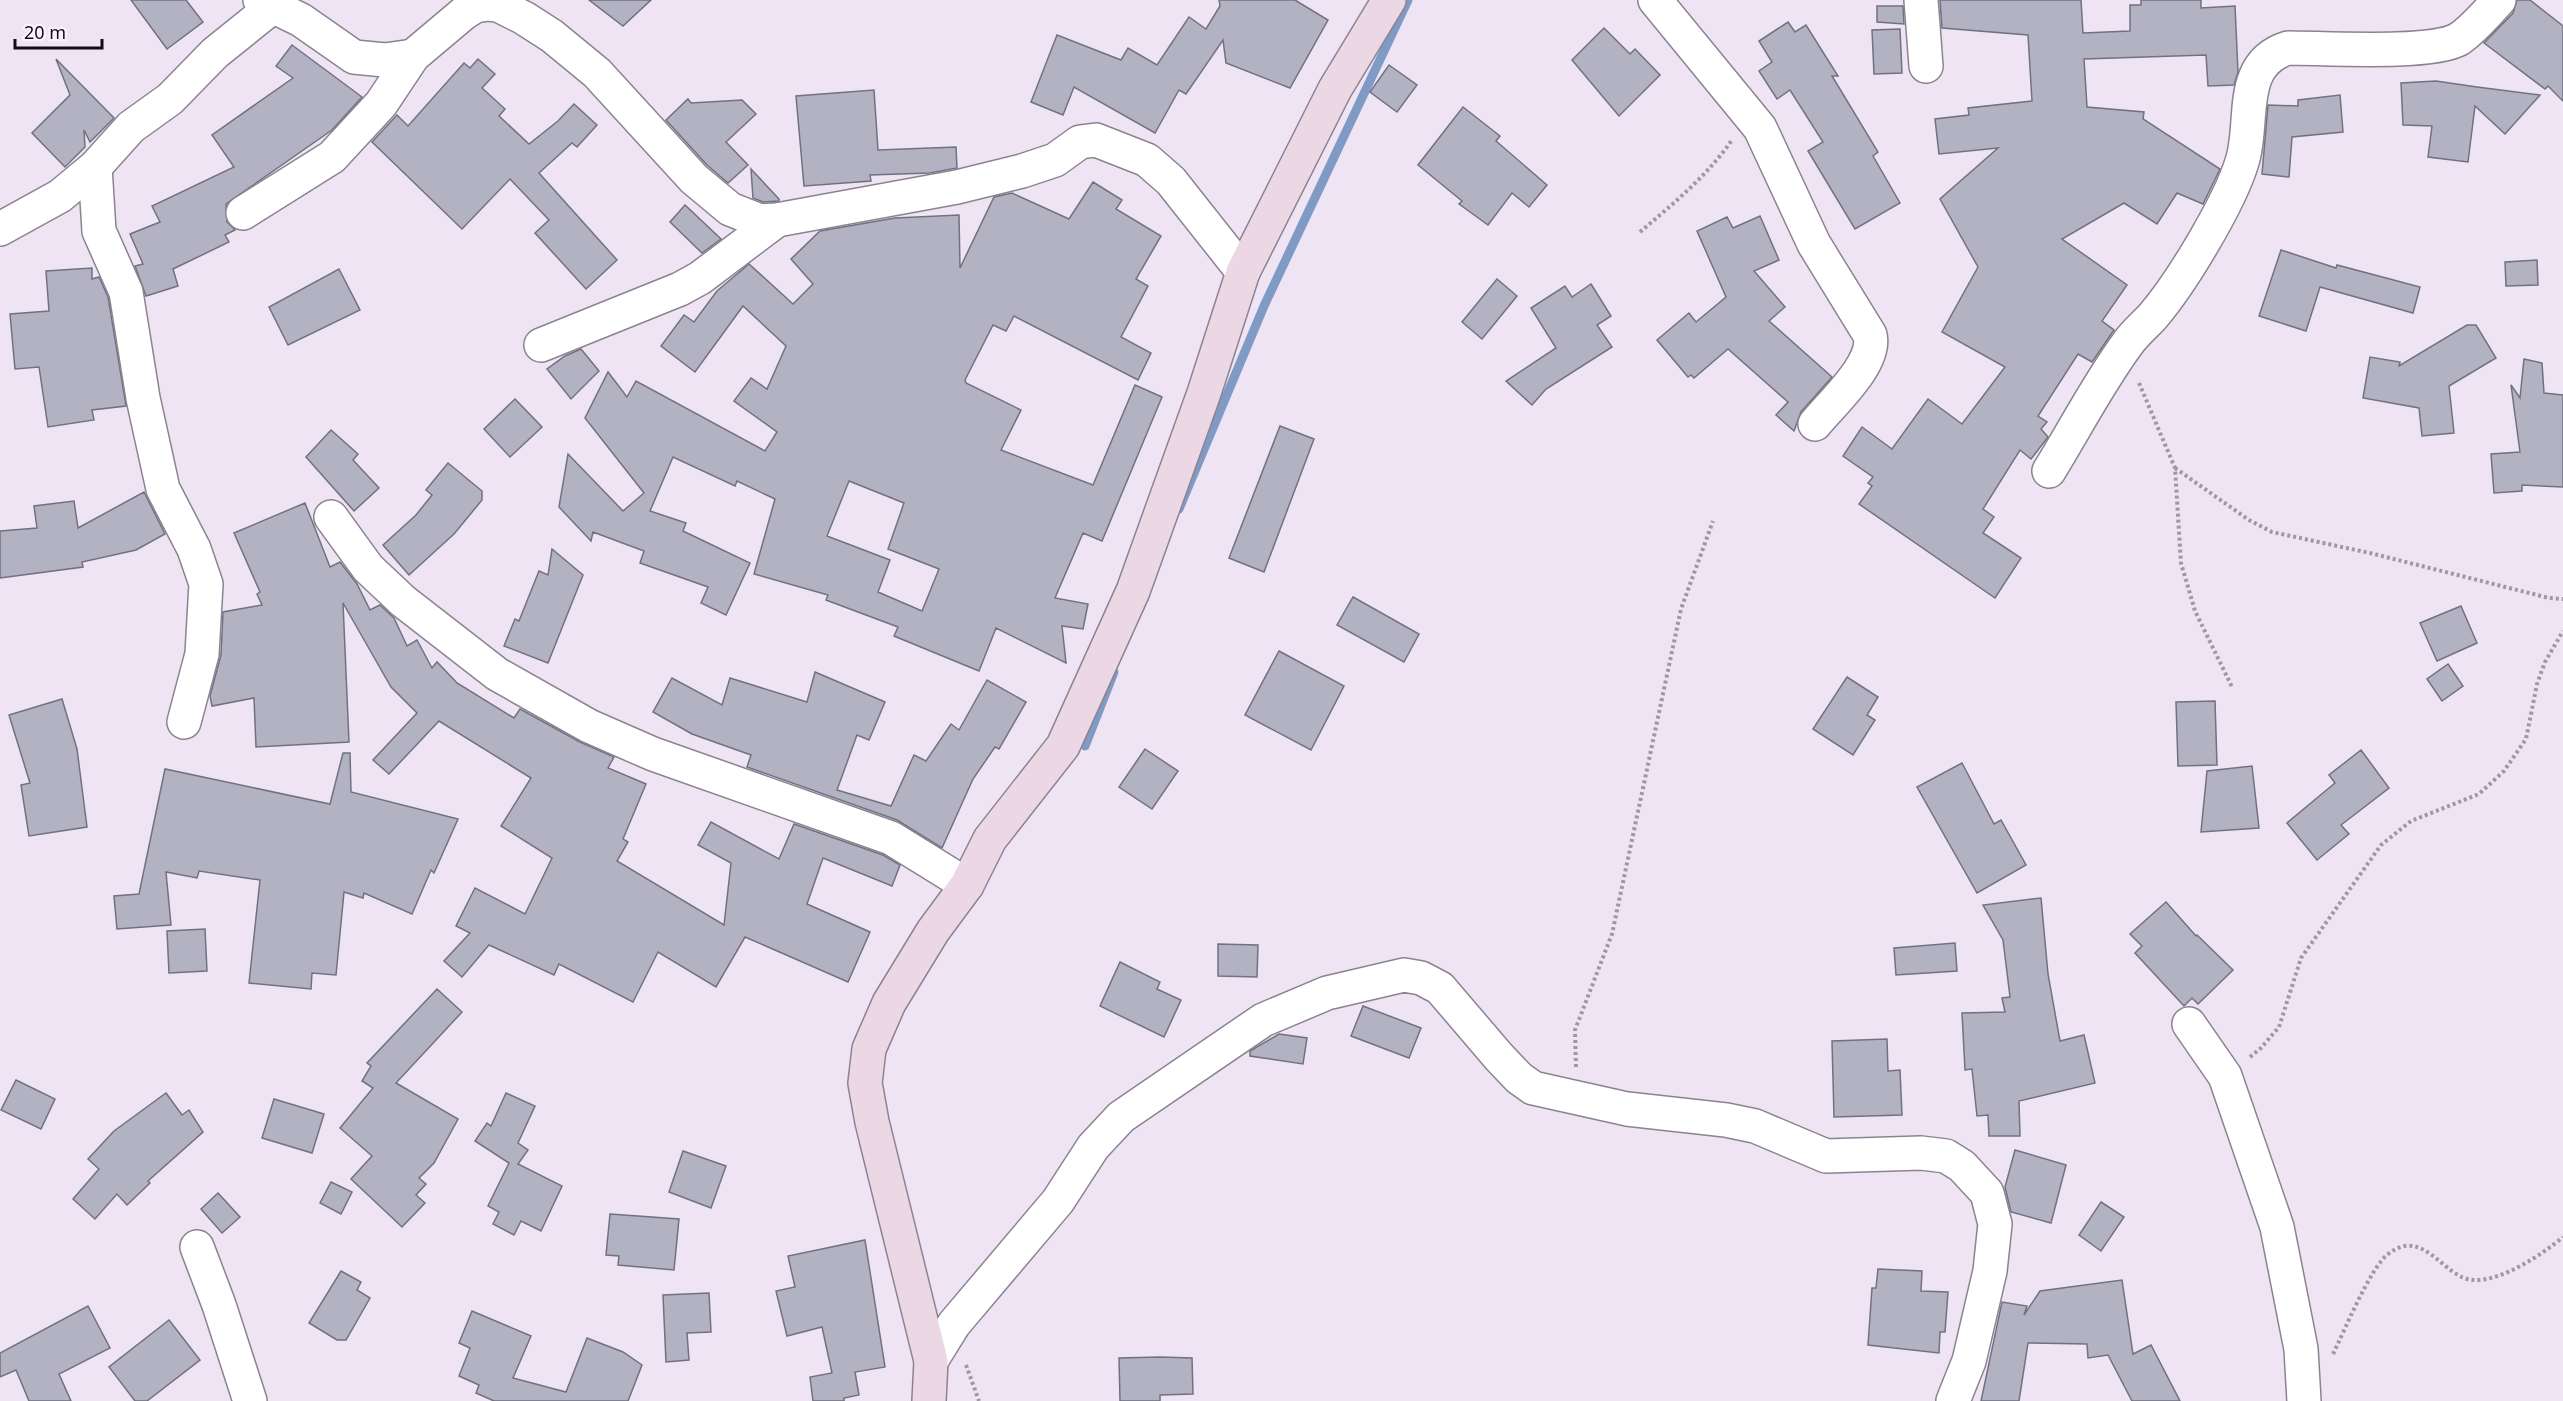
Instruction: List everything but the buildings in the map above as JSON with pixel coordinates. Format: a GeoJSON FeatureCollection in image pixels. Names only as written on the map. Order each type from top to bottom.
{"type":"FeatureCollection","features":[{"type":"Feature","properties":{"kind":"street"},"geometry":{"type":"LineString","coordinates":[[929,1401],[932,1361],[872,1122],[865,1083],[869,1049],[889,1003],[933,932],[967,885],[990,838],[1063,746],[1133,591],[1204,393],[1243,272],[1335,89],[1389,0]]}},
{"type":"Feature","properties":{"kind":"street"},"geometry":{"type":"LineString","coordinates":[[1655,0],[1760,128],[1814,244],[1870,335],[1873,345],[1869,359],[1815,424]]}},
{"type":"Feature","properties":{"kind":"street"},"geometry":{"type":"LineString","coordinates":[[1921,0],[1926,66]]}},
{"type":"Feature","properties":{"kind":"street"},"geometry":{"type":"LineString","coordinates":[[2049,471],[2128,342],[2154,315],[2188,266],[2229,192],[2242,162],[2247,142],[2248,102],[2253,81],[2265,60],[2277,51],[2288,48],[2439,46],[2458,39],[2499,0]]}},
{"type":"Feature","properties":{"kind":"street"},"geometry":{"type":"LineString","coordinates":[[6,216],[60,196],[95,167],[131,127],[170,99],[266,4],[301,20],[354,57],[385,60],[413,56]]}},
{"type":"Feature","properties":{"kind":"street"},"geometry":{"type":"LineString","coordinates":[[243,213],[332,157],[381,104],[413,56],[475,6],[498,5],[552,36],[597,73],[694,179],[730,209],[760,221],[777,220],[957,187],[1022,171],[1055,160],[1080,142],[1096,140],[1147,160],[1171,181],[1243,272]]}},
{"type":"Feature","properties":{"kind":"street"},"geometry":{"type":"LineString","coordinates":[[95,167],[99,231],[126,292],[143,398],[163,489],[194,549],[206,585],[202,654],[183,723]]}},
{"type":"Feature","properties":{"kind":"street"},"geometry":{"type":"LineString","coordinates":[[541,345],[680,289],[700,278],[777,220]]}},
{"type":"Feature","properties":{"kind":"street"},"geometry":{"type":"LineString","coordinates":[[331,517],[368,568],[403,601],[476,660],[507,680],[589,726],[653,754],[891,838],[967,885]]}},
{"type":"Feature","properties":{"kind":"street"},"geometry":{"type":"LineString","coordinates":[[932,1361],[954,1324],[1058,1201],[1092,1146],[1121,1117],[1263,1020],[1327,993],[1404,975],[1421,978],[1440,988],[1519,1078],[1533,1088],[1627,1109],[1726,1120],[1755,1126],[1826,1156],[1921,1153],[1946,1156],[1962,1166],[1987,1193],[1995,1224],[1990,1271],[1968,1361],[1953,1401]]}},
{"type":"Feature","properties":{"kind":"street"},"geometry":{"type":"LineString","coordinates":[[2189,1023],[2225,1076],[2277,1227],[2301,1349],[2304,1401]]}},
{"type":"Feature","properties":{"kind":"street"},"geometry":{"type":"LineString","coordinates":[[197,1247],[219,1305],[250,1401]]}},
{"type":"Feature","properties":{"kind":"path"},"geometry":{"type":"LineString","coordinates":[[1640,232],[1678,200],[1720,157],[1750,115]]}},
{"type":"Feature","properties":{"kind":"path"},"geometry":{"type":"LineString","coordinates":[[2128,342],[2141,391],[2175,468],[2181,563],[2195,611],[2232,687]]}},
{"type":"Feature","properties":{"kind":"path"},"geometry":{"type":"LineString","coordinates":[[2175,468],[2249,520],[2272,532],[2370,553],[2549,598],[2563,599]]}},
{"type":"Feature","properties":{"kind":"path"},"geometry":{"type":"LineString","coordinates":[[1576,1098],[1575,1030],[1612,934],[1681,609],[1713,521]]}},
{"type":"Feature","properties":{"kind":"path"},"geometry":{"type":"LineString","coordinates":[[2225,1076],[2261,1048],[2279,1027],[2301,958],[2381,845],[2411,820],[2479,795],[2504,771],[2526,739],[2537,684],[2545,662],[2563,631]]}},
{"type":"Feature","properties":{"kind":"path"},"geometry":{"type":"LineString","coordinates":[[2332,1356],[2376,1269],[2388,1254],[2414,1246],[2424,1248],[2461,1277],[2482,1279],[2495,1277],[2534,1258],[2563,1237]]}},
{"type":"Feature","properties":{"kind":"waterway"},"geometry":{"type":"LineString","coordinates":[[1179,509],[1264,306],[1408,0]]}},
{"type":"Feature","properties":{"kind":"waterway"},"geometry":{"type":"LineString","coordinates":[[1085,746],[1114,672]]}}]}
